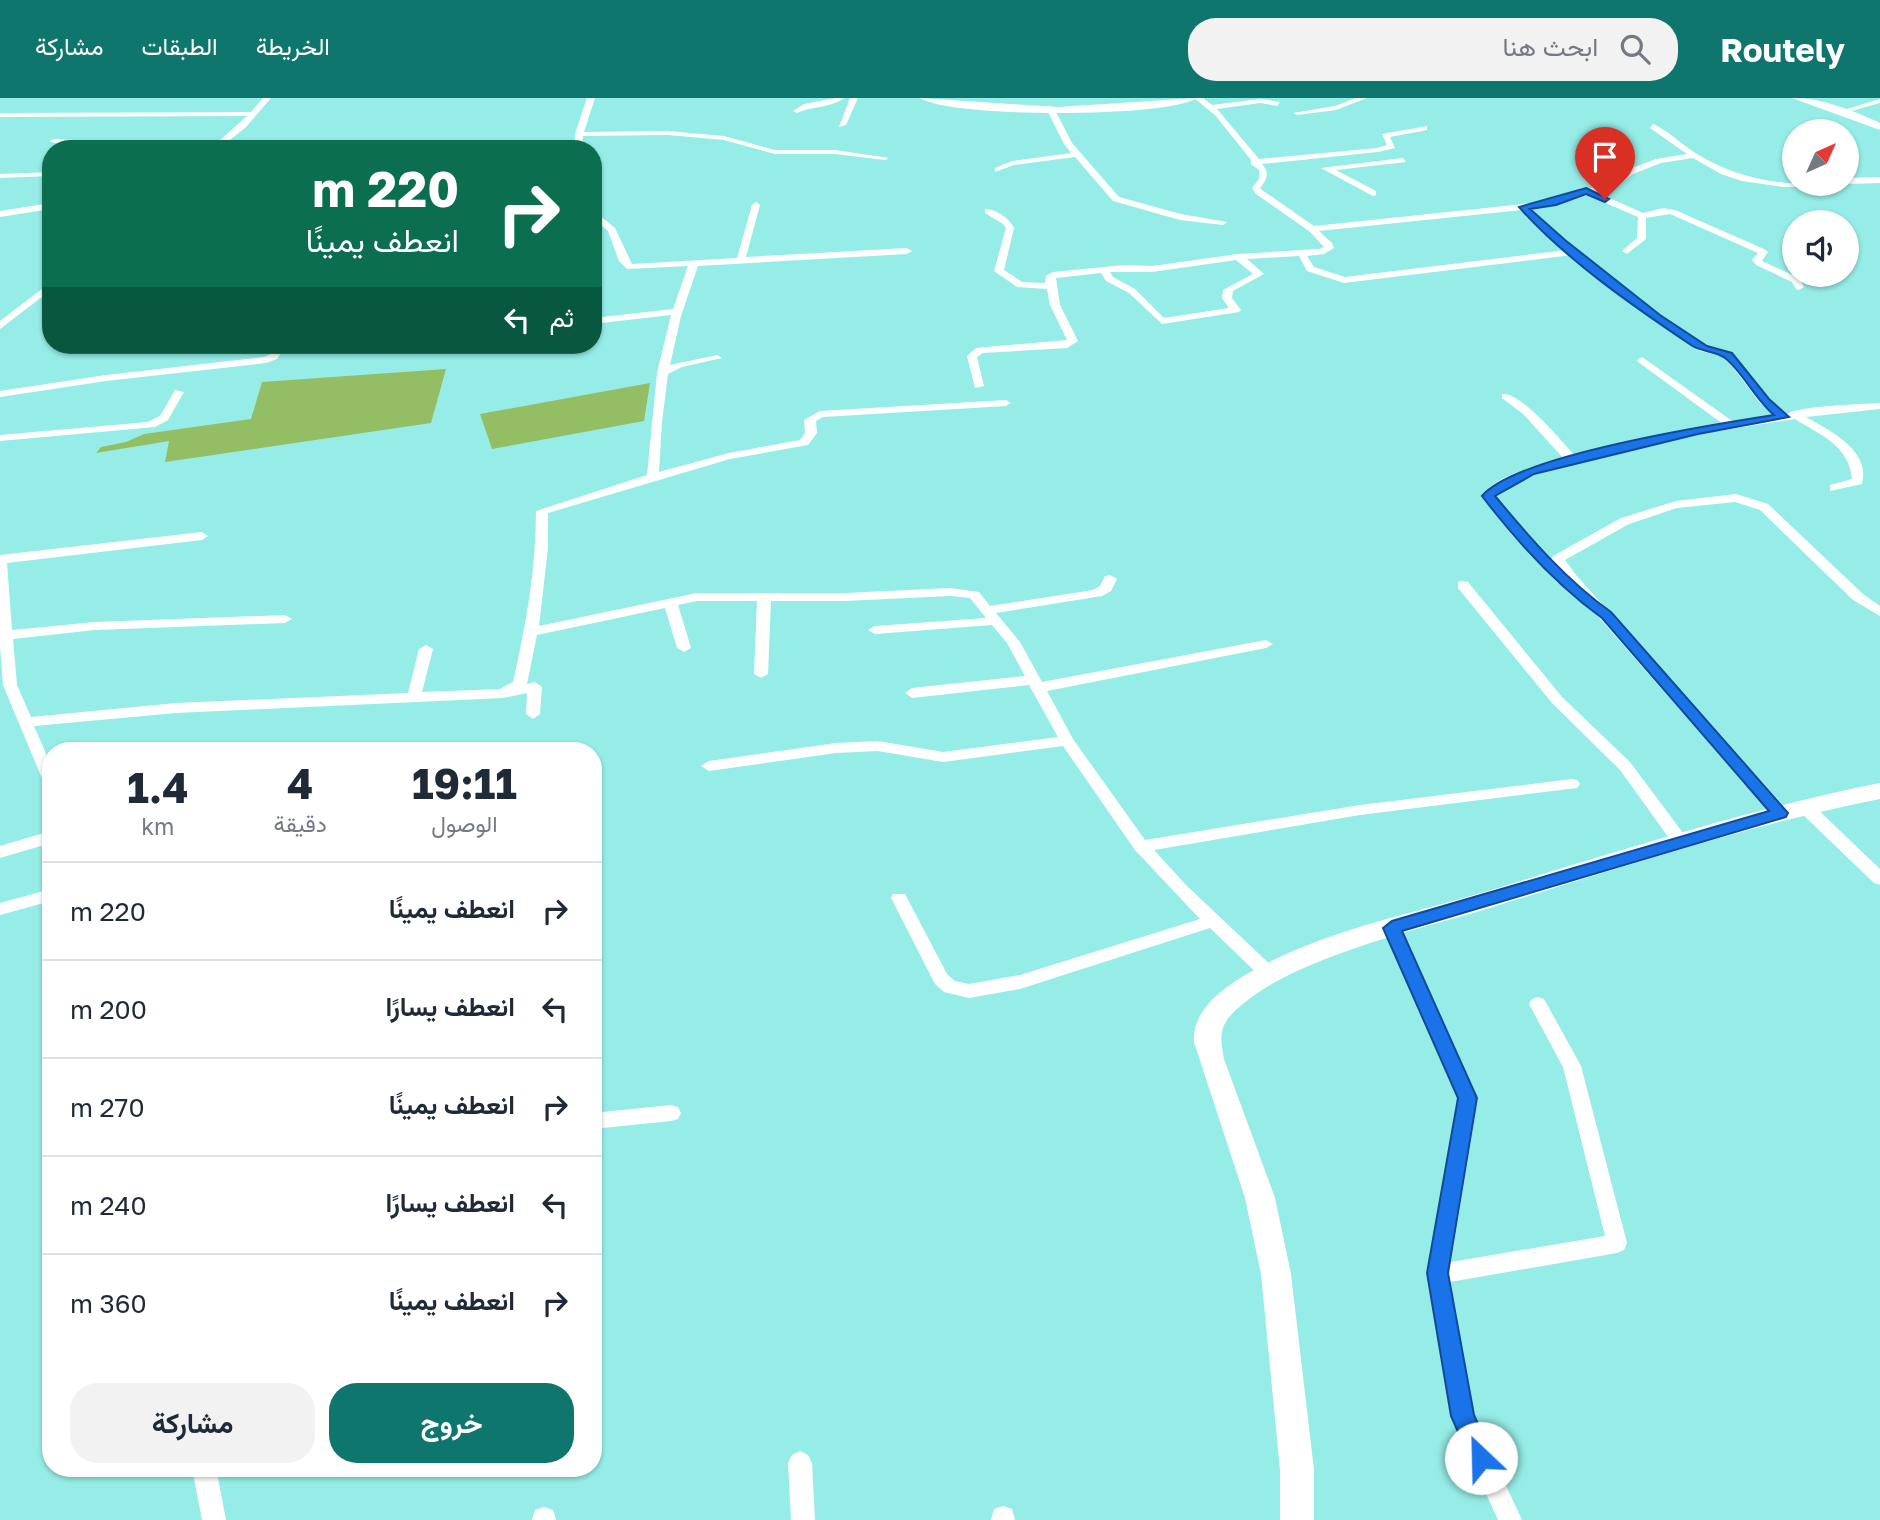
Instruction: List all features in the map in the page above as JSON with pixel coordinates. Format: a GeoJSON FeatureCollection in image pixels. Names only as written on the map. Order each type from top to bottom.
{"type":"FeatureCollection","features":[{"type":"Feature","properties":{"kind":"street"},"geometry":{"type":"LineString","coordinates":[[224,140],[267,98]]}},
{"type":"Feature","properties":{"kind":"street"},"geometry":{"type":"LineString","coordinates":[[579,140],[591,98]]}},
{"type":"Feature","properties":{"kind":"street"},"geometry":{"type":"LineString","coordinates":[[797,111],[802,106],[834,103],[840,98]]}},
{"type":"Feature","properties":{"kind":"street"},"geometry":{"type":"LineString","coordinates":[[842,125],[854,98]]}},
{"type":"Feature","properties":{"kind":"street"},"geometry":{"type":"LineString","coordinates":[[925,98],[981,105],[1120,109],[1192,98]]}},
{"type":"Feature","properties":{"kind":"street"},"geometry":{"type":"LineString","coordinates":[[1111,98],[1120,109]]}},
{"type":"Feature","properties":{"kind":"street"},"geometry":{"type":"LineString","coordinates":[[979,386],[972,356],[975,353],[987,349],[1067,345],[1073,341],[1049,286],[1049,278],[1061,272],[1152,269],[1238,257],[1302,254],[1329,248],[1329,244],[1312,229],[1259,192],[1257,184],[1264,173],[1212,107],[1198,98]]}},
{"type":"Feature","properties":{"kind":"street"},"geometry":{"type":"LineString","coordinates":[[1297,113],[1336,108],[1363,98]]}},
{"type":"Feature","properties":{"kind":"street"},"geometry":{"type":"LineString","coordinates":[[1797,98],[1844,111],[1880,127]]}},
{"type":"Feature","properties":{"kind":"street"},"geometry":{"type":"LineString","coordinates":[[1212,107],[1260,101],[1277,104]]}},
{"type":"Feature","properties":{"kind":"street"},"geometry":{"type":"LineString","coordinates":[[1844,111],[1880,101]]}},
{"type":"Feature","properties":{"kind":"street"},"geometry":{"type":"LineString","coordinates":[[1050,108],[1058,127],[1116,200],[1180,217],[1223,222]]}},
{"type":"Feature","properties":{"kind":"street"},"geometry":{"type":"LineString","coordinates":[[0,114],[253,114]]}},
{"type":"Feature","properties":{"kind":"street"},"geometry":{"type":"LineString","coordinates":[[1653,126],[1692,156],[1748,182]]}},
{"type":"Feature","properties":{"kind":"street"},"geometry":{"type":"LineString","coordinates":[[1254,162],[1388,148],[1392,143],[1385,136],[1424,128]]}},
{"type":"Feature","properties":{"kind":"street"},"geometry":{"type":"LineString","coordinates":[[579,134],[668,132],[724,138],[775,152],[835,152],[862,158],[885,158]]}},
{"type":"Feature","properties":{"kind":"street"},"geometry":{"type":"LineString","coordinates":[[998,170],[1012,163],[1078,154]]}},
{"type":"Feature","properties":{"kind":"street"},"geometry":{"type":"LineString","coordinates":[[1312,229],[1552,203],[1615,183],[1646,165],[1692,156]]}},
{"type":"Feature","properties":{"kind":"street"},"geometry":{"type":"LineString","coordinates":[[1308,158],[1373,193]]}},
{"type":"Feature","properties":{"kind":"street"},"geometry":{"type":"LineString","coordinates":[[1327,169],[1402,160]]}},
{"type":"Feature","properties":{"kind":"street"},"geometry":{"type":"LineString","coordinates":[[0,176],[42,174]]}},
{"type":"Feature","properties":{"kind":"street"},"geometry":{"type":"LineString","coordinates":[[1859,181],[1880,180]]}},
{"type":"Feature","properties":{"kind":"street"},"geometry":{"type":"LineString","coordinates":[[1723,184],[1748,182],[1782,186]]}},
{"type":"Feature","properties":{"kind":"street"},"geometry":{"type":"LineString","coordinates":[[1586,191],[1642,216],[1663,211],[1672,212],[1761,251],[1763,253],[1757,260],[1759,263],[1782,274]]}},
{"type":"Feature","properties":{"kind":"street"},"geometry":{"type":"LineString","coordinates":[[741,259],[756,205]]}},
{"type":"Feature","properties":{"kind":"street"},"geometry":{"type":"LineString","coordinates":[[0,214],[42,207]]}},
{"type":"Feature","properties":{"kind":"street"},"geometry":{"type":"LineString","coordinates":[[1524,207],[1574,253],[1689,340],[1704,349],[1729,355],[1765,402],[1842,443],[1858,470],[1858,481],[1834,488]]}},
{"type":"Feature","properties":{"kind":"street"},"geometry":{"type":"LineString","coordinates":[[988,211],[1007,222],[1010,228],[999,271],[1020,285],[1049,286]]}},
{"type":"Feature","properties":{"kind":"street"},"geometry":{"type":"LineString","coordinates":[[0,214],[42,214]]}},
{"type":"Feature","properties":{"kind":"street"},"geometry":{"type":"LineString","coordinates":[[1627,251],[1641,239],[1642,216]]}},
{"type":"Feature","properties":{"kind":"street"},"geometry":{"type":"LineString","coordinates":[[602,221],[612,230],[624,261],[630,267],[741,259],[844,257],[907,251]]}},
{"type":"Feature","properties":{"kind":"street"},"geometry":{"type":"LineString","coordinates":[[1302,254],[1310,269],[1344,280],[1574,253]]}},
{"type":"Feature","properties":{"kind":"street"},"geometry":{"type":"LineString","coordinates":[[1104,270],[1110,279],[1132,291],[1157,318],[1168,322],[1236,310],[1227,298],[1228,290],[1259,274],[1238,257]]}},
{"type":"Feature","properties":{"kind":"street"},"geometry":{"type":"LineString","coordinates":[[653,477],[656,403],[676,312],[694,264]]}},
{"type":"Feature","properties":{"kind":"street"},"geometry":{"type":"LineString","coordinates":[[0,326],[42,292]]}},
{"type":"Feature","properties":{"kind":"street"},"geometry":{"type":"LineString","coordinates":[[602,320],[676,312]]}},
{"type":"Feature","properties":{"kind":"street"},"geometry":{"type":"LineString","coordinates":[[0,394],[106,378],[261,361],[275,354]]}},
{"type":"Feature","properties":{"kind":"street"},"geometry":{"type":"LineString","coordinates":[[662,373],[679,364],[717,358]]}},
{"type":"Feature","properties":{"kind":"street"},"geometry":{"type":"LineString","coordinates":[[1642,360],[1731,425]]}},
{"type":"Feature","properties":{"kind":"street"},"geometry":{"type":"LineString","coordinates":[[0,438],[152,425],[164,418],[179,392]]}},
{"type":"Feature","properties":{"kind":"street"},"geometry":{"type":"LineString","coordinates":[[1506,396],[1527,412],[1572,460]]}},
{"type":"Feature","properties":{"kind":"street"},"geometry":{"type":"LineString","coordinates":[[514,690],[522,680],[531,632],[542,548],[542,511],[729,456],[804,443],[811,433],[810,420],[820,414],[1006,403]]}},
{"type":"Feature","properties":{"kind":"street"},"geometry":{"type":"LineString","coordinates":[[1607,615],[1582,597],[1537,555],[1488,496],[1498,487],[1529,472],[1572,460],[1731,425],[1880,406]]}},
{"type":"Feature","properties":{"kind":"street"},"geometry":{"type":"LineString","coordinates":[[1880,612],[1857,597],[1764,507],[1727,497],[1661,509],[1625,521],[1562,555],[1558,563],[1792,810],[1880,879]]}},
{"type":"Feature","properties":{"kind":"street"},"geometry":{"type":"LineString","coordinates":[[42,762],[10,685],[0,560],[202,536]]}},
{"type":"Feature","properties":{"kind":"street"},"geometry":{"type":"LineString","coordinates":[[875,630],[993,615],[1097,593],[1106,588],[1110,579]]}},
{"type":"Feature","properties":{"kind":"street"},"geometry":{"type":"LineString","coordinates":[[1463,584],[1557,700],[1625,766],[1680,841]]}},
{"type":"Feature","properties":{"kind":"street"},"geometry":{"type":"LineString","coordinates":[[531,632],[697,597],[764,598],[963,592],[974,595],[1013,642],[1067,741],[1141,846],[1213,921],[1269,974]]}},
{"type":"Feature","properties":{"kind":"street"},"geometry":{"type":"LineString","coordinates":[[761,674],[764,598]]}},
{"type":"Feature","properties":{"kind":"street"},"geometry":{"type":"LineString","coordinates":[[670,602],[684,648]]}},
{"type":"Feature","properties":{"kind":"street"},"geometry":{"type":"LineString","coordinates":[[8,635],[95,626],[285,619]]}},
{"type":"Feature","properties":{"kind":"street"},"geometry":{"type":"LineString","coordinates":[[912,693],[1035,684],[1266,644]]}},
{"type":"Feature","properties":{"kind":"street"},"geometry":{"type":"LineString","coordinates":[[414,697],[426,649]]}},
{"type":"Feature","properties":{"kind":"street"},"geometry":{"type":"LineString","coordinates":[[26,722],[176,708],[414,697],[535,687],[533,714]]}},
{"type":"Feature","properties":{"kind":"street"},"geometry":{"type":"LineString","coordinates":[[709,765],[852,747],[890,747],[943,757],[1067,741]]}},
{"type":"Feature","properties":{"kind":"street"},"geometry":{"type":"LineString","coordinates":[[1141,846],[1360,810],[1572,784]]}},
{"type":"Feature","properties":{"kind":"street"},"geometry":{"type":"LineString","coordinates":[[1297,1520],[1297,1471],[1276,1274],[1259,1198],[1211,1059],[1207,1036],[1220,1009],[1269,974],[1310,954],[1680,841],[1792,810],[1880,791]]}},
{"type":"Feature","properties":{"kind":"street"},"geometry":{"type":"LineString","coordinates":[[0,852],[42,840]]}},
{"type":"Feature","properties":{"kind":"street"},"geometry":{"type":"LineString","coordinates":[[0,909],[42,897]]}},
{"type":"Feature","properties":{"kind":"street"},"geometry":{"type":"LineString","coordinates":[[899,898],[941,979],[950,987],[969,991],[1020,982],[1213,921]]}},
{"type":"Feature","properties":{"kind":"street"},"geometry":{"type":"LineString","coordinates":[[1392,928],[1468,1098],[1438,1273],[1462,1416],[1510,1520]]}},
{"type":"Feature","properties":{"kind":"street"},"geometry":{"type":"LineString","coordinates":[[1438,1273],[1617,1243],[1572,1066],[1538,1004]]}},
{"type":"Feature","properties":{"kind":"street"},"geometry":{"type":"LineString","coordinates":[[602,1120],[671,1113]]}},
{"type":"Feature","properties":{"kind":"street"},"geometry":{"type":"LineString","coordinates":[[800,1463],[803,1520]]}},
{"type":"Feature","properties":{"kind":"street"},"geometry":{"type":"LineString","coordinates":[[206,1477],[214,1520]]}},
{"type":"Feature","properties":{"kind":"green space"},"geometry":{"type":"Polygon","coordinates":[[[446,369],[431,423],[165,462],[169,441],[96,453],[101,447],[126,442],[144,434],[251,419],[262,382],[446,369]]]}},
{"type":"Feature","properties":{"kind":"green space"},"geometry":{"type":"Polygon","coordinates":[[[650,383],[644,421],[492,449],[480,414],[650,383]]]}},
{"type":"Feature","properties":{"kind":"route"},"geometry":{"type":"LineString","coordinates":[[1481,1458],[1462,1416],[1438,1273],[1468,1098],[1392,928],[1780,813],[1607,615],[1582,597],[1537,555],[1488,496],[1491,491],[1529,472],[1572,460],[1698,430],[1766,422],[1784,417],[1765,402],[1729,355],[1704,349],[1657,317],[1561,242],[1524,207],[1541,206],[1586,191],[1605,199]]}}]}
